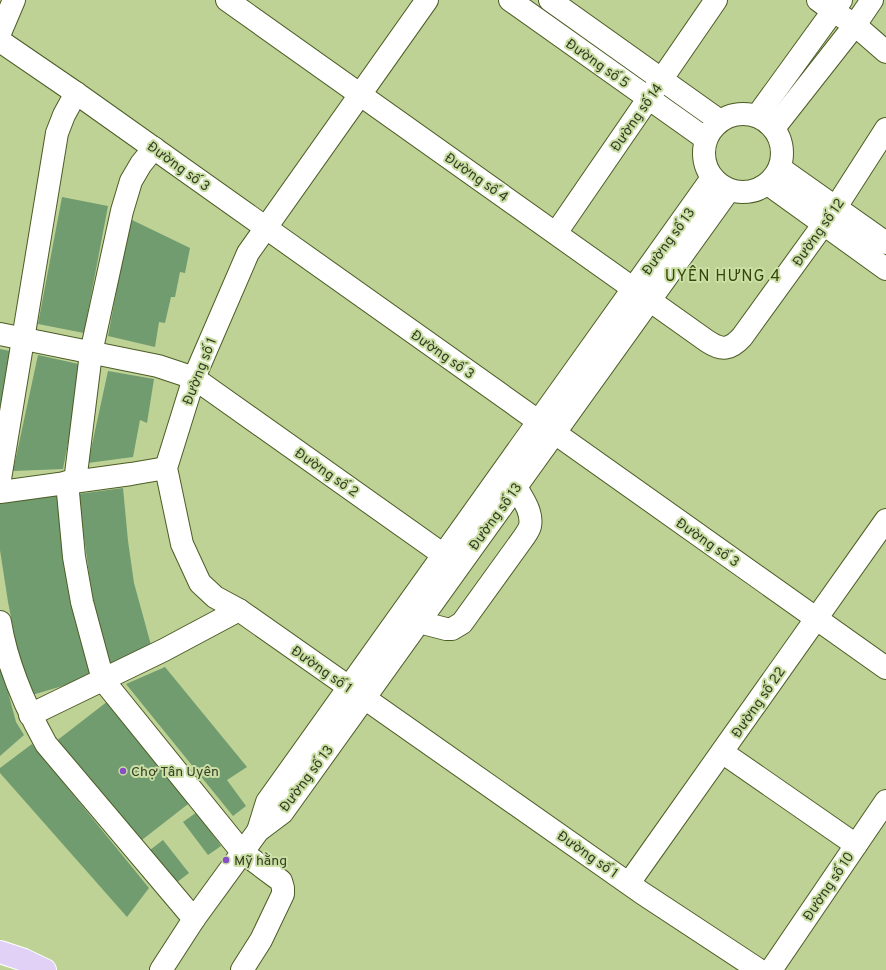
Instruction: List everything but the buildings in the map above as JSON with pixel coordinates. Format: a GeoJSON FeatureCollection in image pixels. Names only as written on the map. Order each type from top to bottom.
{"type":"FeatureCollection","features":[{"type":"Feature","properties":{"kind":"main road"},"geometry":{"type":"LineString","coordinates":[[0,952],[24,960],[46,970]]}},
{"type":"Feature","properties":{"kind":"street"},"geometry":{"type":"LineString","coordinates":[[0,33],[14,0]]}},
{"type":"Feature","properties":{"kind":"street","name":"Đường số 4"},"geometry":{"type":"LineString","coordinates":[[227,0],[714,346],[728,348]]}},
{"type":"Feature","properties":{"kind":"street","name":"Đường số 1"},"geometry":{"type":"LineString","coordinates":[[427,0],[248,253],[194,378],[166,468],[182,544],[200,583],[215,596],[239,610],[629,883],[759,970]]}},
{"type":"Feature","properties":{"kind":"street","name":"Đường số 5"},"geometry":{"type":"LineString","coordinates":[[510,0],[706,139]]}},
{"type":"Feature","properties":{"kind":"street","name":"Đường số 5"},"geometry":{"type":"LineString","coordinates":[[550,0],[720,121]]}},
{"type":"Feature","properties":{"kind":"street","name":"Đường số 14"},"geometry":{"type":"LineString","coordinates":[[556,233],[716,0]]}},
{"type":"Feature","properties":{"kind":"street"},"geometry":{"type":"LineString","coordinates":[[765,122],[855,25],[872,0]]}},
{"type":"Feature","properties":{"kind":"street"},"geometry":{"type":"LineString","coordinates":[[765,122],[831,4],[886,52]]}},
{"type":"Feature","properties":{"kind":"street","name":"Đường số 3"},"geometry":{"type":"LineString","coordinates":[[0,41],[154,148],[886,668]]}},
{"type":"Feature","properties":{"kind":"street"},"geometry":{"type":"LineString","coordinates":[[0,480],[57,133],[64,115],[76,93]]}},
{"type":"Feature","properties":{"kind":"street"},"geometry":{"type":"LineString","coordinates":[[736,114],[765,122],[782,147],[774,176],[750,193],[721,184],[704,160],[706,139],[720,121],[736,114]]}},
{"type":"Feature","properties":{"kind":"street","name":"Đường số 12"},"geometry":{"type":"LineString","coordinates":[[728,348],[736,344],[742,337],[830,215],[886,129]]}},
{"type":"Feature","properties":{"kind":"street"},"geometry":{"type":"LineString","coordinates":[[154,148],[141,164],[131,181],[122,211],[91,353],[71,482],[74,557],[82,602],[103,680],[242,852],[281,881],[283,894],[261,940],[242,970]]}},
{"type":"Feature","properties":{"kind":"street"},"geometry":{"type":"LineString","coordinates":[[774,176],[830,215],[886,243]]}},
{"type":"Feature","properties":{"kind":"street","name":"Đường số 13"},"geometry":{"type":"LineString","coordinates":[[356,693],[721,184]]}},
{"type":"Feature","properties":{"kind":"street"},"geometry":{"type":"LineString","coordinates":[[830,215],[886,268]]}},
{"type":"Feature","properties":{"kind":"street","name":"Đường số 2"},"geometry":{"type":"LineString","coordinates":[[0,334],[158,366],[194,378],[452,560]]}},
{"type":"Feature","properties":{"kind":"street","name":"Đường số 13"},"geometry":{"type":"LineString","coordinates":[[242,852],[258,831],[267,802],[356,693],[419,622],[452,560],[516,487],[547,427]]}},
{"type":"Feature","properties":{"kind":"street"},"geometry":{"type":"LineString","coordinates":[[0,492],[166,468]]}},
{"type":"Feature","properties":{"kind":"street"},"geometry":{"type":"LineString","coordinates":[[419,622],[446,629],[452,629],[462,623],[524,537],[530,526],[530,517],[528,508],[516,487]]}},
{"type":"Feature","properties":{"kind":"street","name":"Đường số 22"},"geometry":{"type":"LineString","coordinates":[[629,883],[886,520]]}},
{"type":"Feature","properties":{"kind":"street"},"geometry":{"type":"LineString","coordinates":[[30,715],[164,650],[239,610]]}},
{"type":"Feature","properties":{"kind":"street"},"geometry":{"type":"LineString","coordinates":[[0,622],[10,662],[30,715],[46,744],[194,919]]}},
{"type":"Feature","properties":{"kind":"street"},"geometry":{"type":"LineString","coordinates":[[722,752],[856,845]]}},
{"type":"Feature","properties":{"kind":"street","name":"Đường số 10"},"geometry":{"type":"LineString","coordinates":[[770,970],[886,801]]}},
{"type":"Feature","properties":{"kind":"street"},"geometry":{"type":"LineString","coordinates":[[161,970],[194,919],[242,852]]}},
{"type":"Feature","properties":{"kind":"place","name":"Chợ Tân Uyên"},"geometry":{"type":"Point","coordinates":[123,771]}},
{"type":"Feature","properties":{"kind":"place","name":"Mỹ hằng"},"geometry":{"type":"Point","coordinates":[226,860]}},
{"type":"Feature","properties":{"kind":"district","name":"UYÊN HƯNG 4"},"geometry":{"type":"Point","coordinates":[723,275]}}]}
